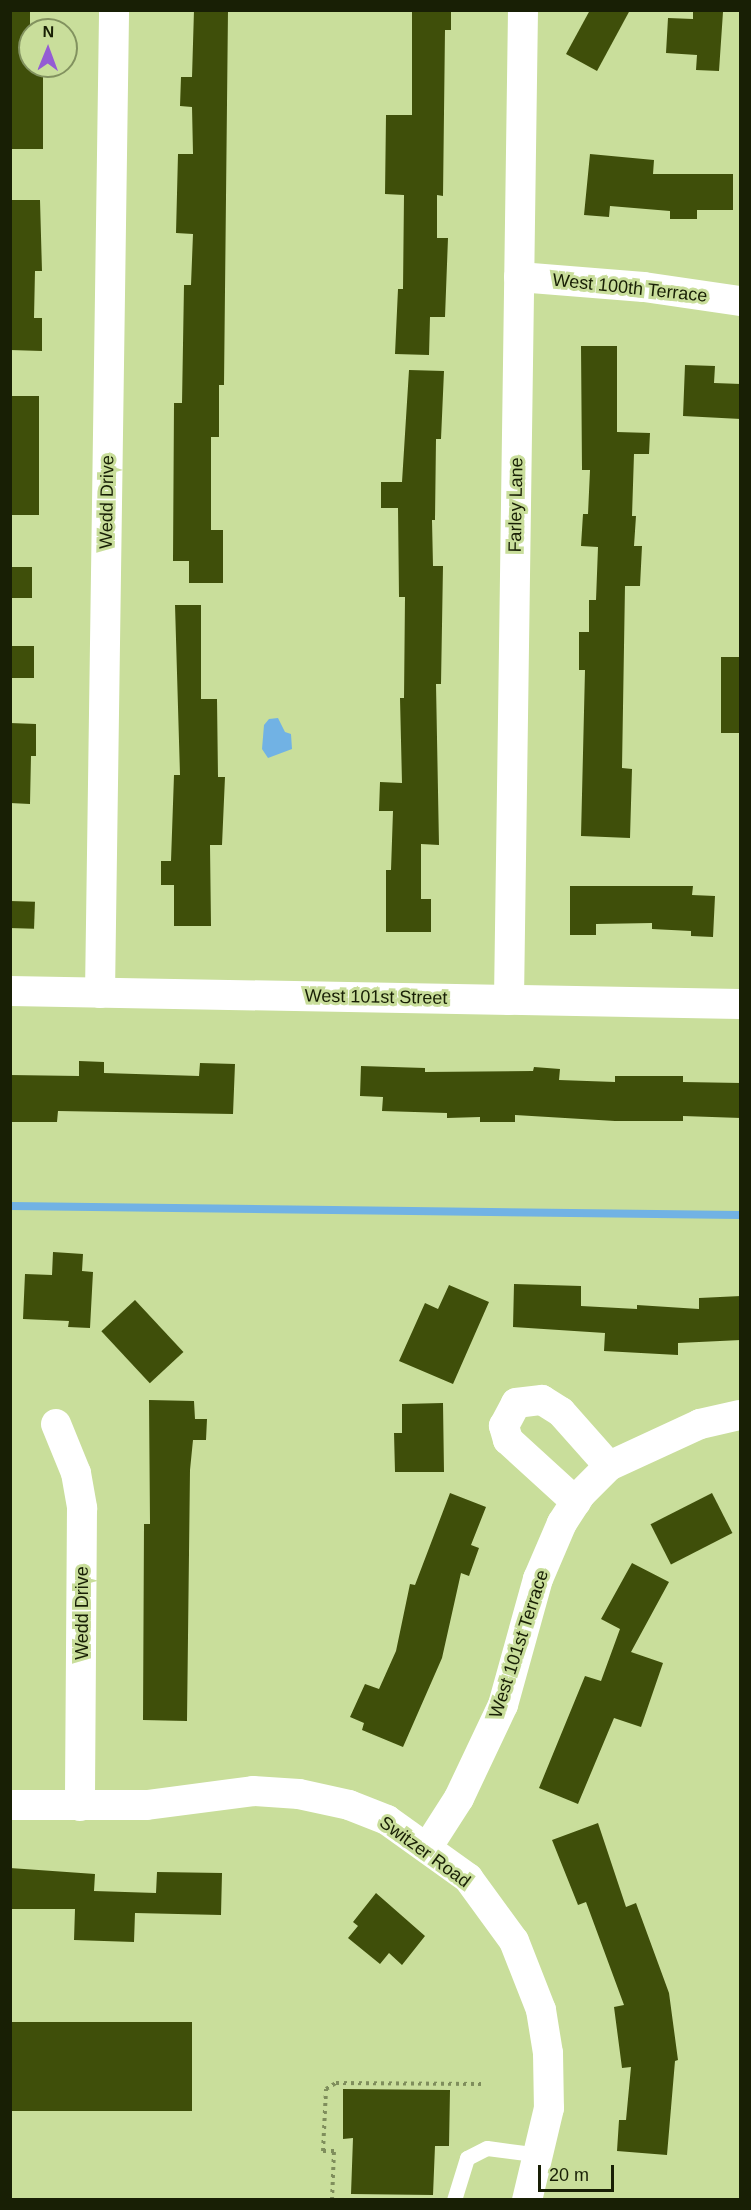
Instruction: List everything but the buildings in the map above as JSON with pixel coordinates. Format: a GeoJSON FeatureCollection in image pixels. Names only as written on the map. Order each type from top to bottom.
{"type":"FeatureCollection","features":[{"type":"Feature","properties":{"kind":"street","name":"Wedd Drive"},"geometry":{"type":"LineString","coordinates":[[100,993],[114,10]]}},
{"type":"Feature","properties":{"kind":"street","name":"Farley Lane"},"geometry":{"type":"LineString","coordinates":[[510,1000],[523,10]]}},
{"type":"Feature","properties":{"kind":"street","name":"West 100th Terrace"},"geometry":{"type":"LineString","coordinates":[[519,276],[644,287],[741,301]]}},
{"type":"Feature","properties":{"kind":"street","name":"West 101st Street"},"geometry":{"type":"LineString","coordinates":[[10,991],[741,1004]]}},
{"type":"Feature","properties":{"kind":"street"},"geometry":{"type":"LineString","coordinates":[[576,1502],[508,1440],[504,1426],[516,1403],[542,1400],[561,1412],[609,1466]]}},
{"type":"Feature","properties":{"kind":"street","name":"West 101st Terrace"},"geometry":{"type":"LineString","coordinates":[[427,1848],[459,1798],[502,1705],[538,1579],[562,1523],[576,1502],[609,1466],[700,1424],[741,1415]]}},
{"type":"Feature","properties":{"kind":"street","name":"Wedd Drive"},"geometry":{"type":"LineString","coordinates":[[56,1424],[76,1473],[82,1508],[80,1806]]}},
{"type":"Feature","properties":{"kind":"street","name":"Switzer Road"},"geometry":{"type":"LineString","coordinates":[[10,1804],[147,1805],[253,1791],[299,1794],[349,1805],[387,1820],[468,1878],[498,1915],[532,1980],[548,2053],[549,2109],[540,2155],[526,2199]]}},
{"type":"Feature","properties":{"kind":"lane"},"geometry":{"type":"LineString","coordinates":[[454,2199],[467,2158],[488,2148],[540,2155]]}},
{"type":"Feature","properties":{"kind":"path"},"geometry":{"type":"LineString","coordinates":[[332,2199],[334,2151],[323,2151],[326,2089],[336,2083],[481,2084]]}},
{"type":"Feature","properties":{"kind":"water"},"geometry":{"type":"Polygon","coordinates":[[[278,718],[285,732],[291,734],[292,749],[268,758],[262,749],[264,725],[269,719],[278,718]]]}},
{"type":"Feature","properties":{"kind":"waterway"},"geometry":{"type":"LineString","coordinates":[[10,1206],[740,1215]]}}]}
